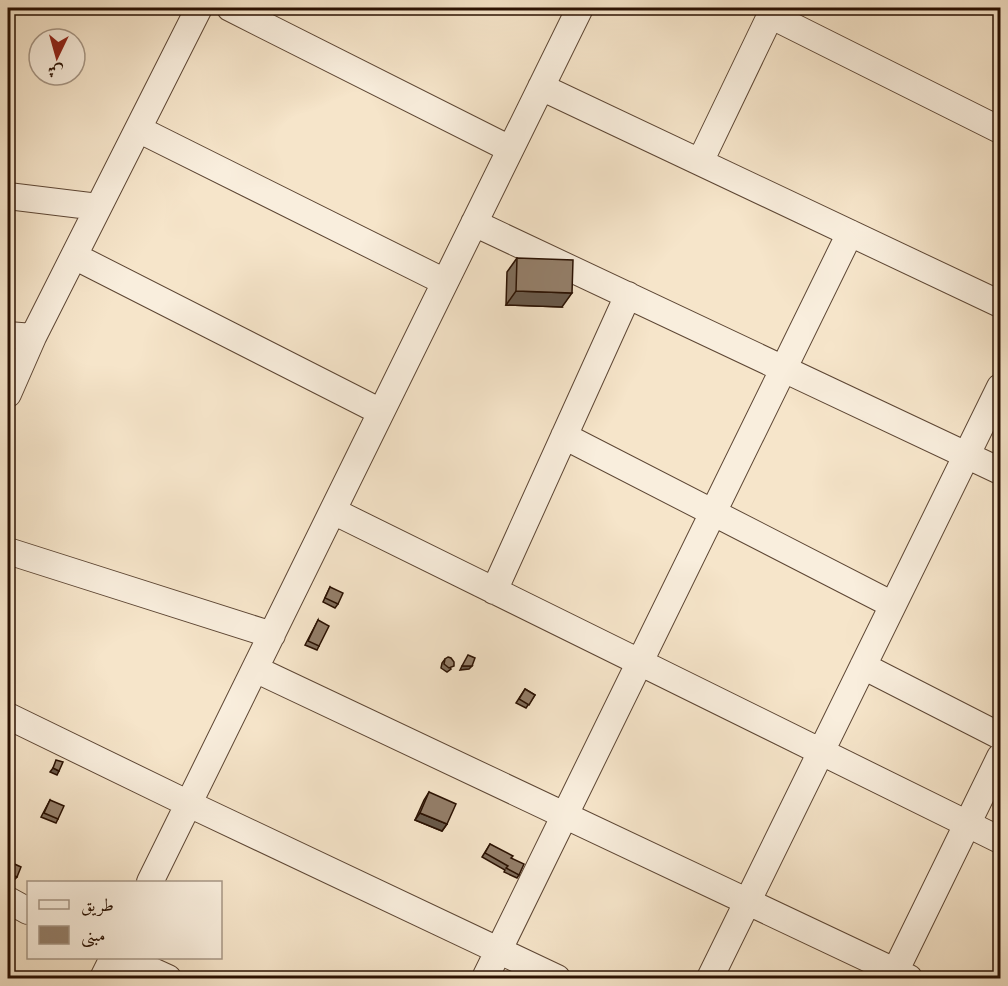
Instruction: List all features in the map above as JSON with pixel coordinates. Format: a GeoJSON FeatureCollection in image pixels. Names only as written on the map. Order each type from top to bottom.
{"type":"FeatureCollection","features":[{"type":"Feature","properties":{"kind":"street"},"geometry":{"type":"LineString","coordinates":[[8,394],[33,337],[198,8]]}},
{"type":"Feature","properties":{"kind":"street"},"geometry":{"type":"LineString","coordinates":[[230,8],[510,149]]}},
{"type":"Feature","properties":{"kind":"street"},"geometry":{"type":"LineString","coordinates":[[150,881],[580,8]]}},
{"type":"Feature","properties":{"kind":"street"},"geometry":{"type":"LineString","coordinates":[[700,162],[772,11],[1000,130]]}},
{"type":"Feature","properties":{"kind":"street"},"geometry":{"type":"LineString","coordinates":[[541,87],[1000,304]]}},
{"type":"Feature","properties":{"kind":"street"},"geometry":{"type":"LineString","coordinates":[[138,129],[445,282]]}},
{"type":"Feature","properties":{"kind":"street"},"geometry":{"type":"LineString","coordinates":[[8,196],[98,207]]}},
{"type":"Feature","properties":{"kind":"street"},"geometry":{"type":"LineString","coordinates":[[474,223],[1000,471]]}},
{"type":"Feature","properties":{"kind":"street"},"geometry":{"type":"LineString","coordinates":[[484,978],[850,233]]}},
{"type":"Feature","properties":{"kind":"street"},"geometry":{"type":"LineString","coordinates":[[74,256],[381,412]]}},
{"type":"Feature","properties":{"kind":"street"},"geometry":{"type":"LineString","coordinates":[[494,591],[628,295]]}},
{"type":"Feature","properties":{"kind":"street"},"geometry":{"type":"LineString","coordinates":[[8,334],[33,337]]}},
{"type":"Feature","properties":{"kind":"street"},"geometry":{"type":"LineString","coordinates":[[710,978],[1000,387]]}},
{"type":"Feature","properties":{"kind":"street"},"geometry":{"type":"LineString","coordinates":[[564,436],[894,605]]}},
{"type":"Feature","properties":{"kind":"street"},"geometry":{"type":"LineString","coordinates":[[333,511],[1000,840]]}},
{"type":"Feature","properties":{"kind":"street"},"geometry":{"type":"LineString","coordinates":[[8,551],[272,635]]}},
{"type":"Feature","properties":{"kind":"street"},"geometry":{"type":"LineString","coordinates":[[863,666],[1000,736]]}},
{"type":"Feature","properties":{"kind":"street"},"geometry":{"type":"LineString","coordinates":[[255,669],[748,902],[899,976],[967,824],[1000,757]]}},
{"type":"Feature","properties":{"kind":"street"},"geometry":{"type":"LineString","coordinates":[[8,716],[557,978]]}},
{"type":"Feature","properties":{"kind":"street"},"geometry":{"type":"LineString","coordinates":[[8,900],[27,910]]}},
{"type":"Feature","properties":{"kind":"street"},"geometry":{"type":"LineString","coordinates":[[103,978],[112,959]]}},
{"type":"Feature","properties":{"kind":"street"},"geometry":{"type":"LineString","coordinates":[[128,959],[168,978]]}},
{"type":"Feature","properties":{"kind":"building"},"geometry":{"type":"Polygon","coordinates":[[[517,258],[573,260],[572,293],[516,291],[517,258]]]}},
{"type":"Feature","properties":{"kind":"building"},"geometry":{"type":"Polygon","coordinates":[[[330,587],[343,593],[338,604],[325,598],[330,587]]]}},
{"type":"Feature","properties":{"kind":"building"},"geometry":{"type":"Polygon","coordinates":[[[318,620],[329,626],[319,646],[308,641],[318,620]]]}},
{"type":"Feature","properties":{"kind":"building"},"geometry":{"type":"Polygon","coordinates":[[[468,655],[475,658],[472,666],[462,666],[468,655]]]}},
{"type":"Feature","properties":{"kind":"building"},"geometry":{"type":"Polygon","coordinates":[[[448,657],[454,662],[454,666],[449,668],[444,664],[448,657]]]}},
{"type":"Feature","properties":{"kind":"building"},"geometry":{"type":"Polygon","coordinates":[[[525,689],[535,695],[529,705],[519,699],[525,689]]]}},
{"type":"Feature","properties":{"kind":"building"},"geometry":{"type":"Polygon","coordinates":[[[56,760],[63,762],[59,771],[53,768],[56,760]]]}},
{"type":"Feature","properties":{"kind":"building"},"geometry":{"type":"Polygon","coordinates":[[[429,792],[456,804],[447,824],[420,813],[429,792]]]}},
{"type":"Feature","properties":{"kind":"building"},"geometry":{"type":"Polygon","coordinates":[[[50,800],[64,806],[58,819],[44,813],[50,800]]]}},
{"type":"Feature","properties":{"kind":"building"},"geometry":{"type":"Polygon","coordinates":[[[490,844],[524,864],[519,875],[485,853],[490,844]]]}},
{"type":"Feature","properties":{"kind":"building"},"geometry":{"type":"Polygon","coordinates":[[[8,861],[21,867],[17,877],[8,873],[8,861]]]}}]}
